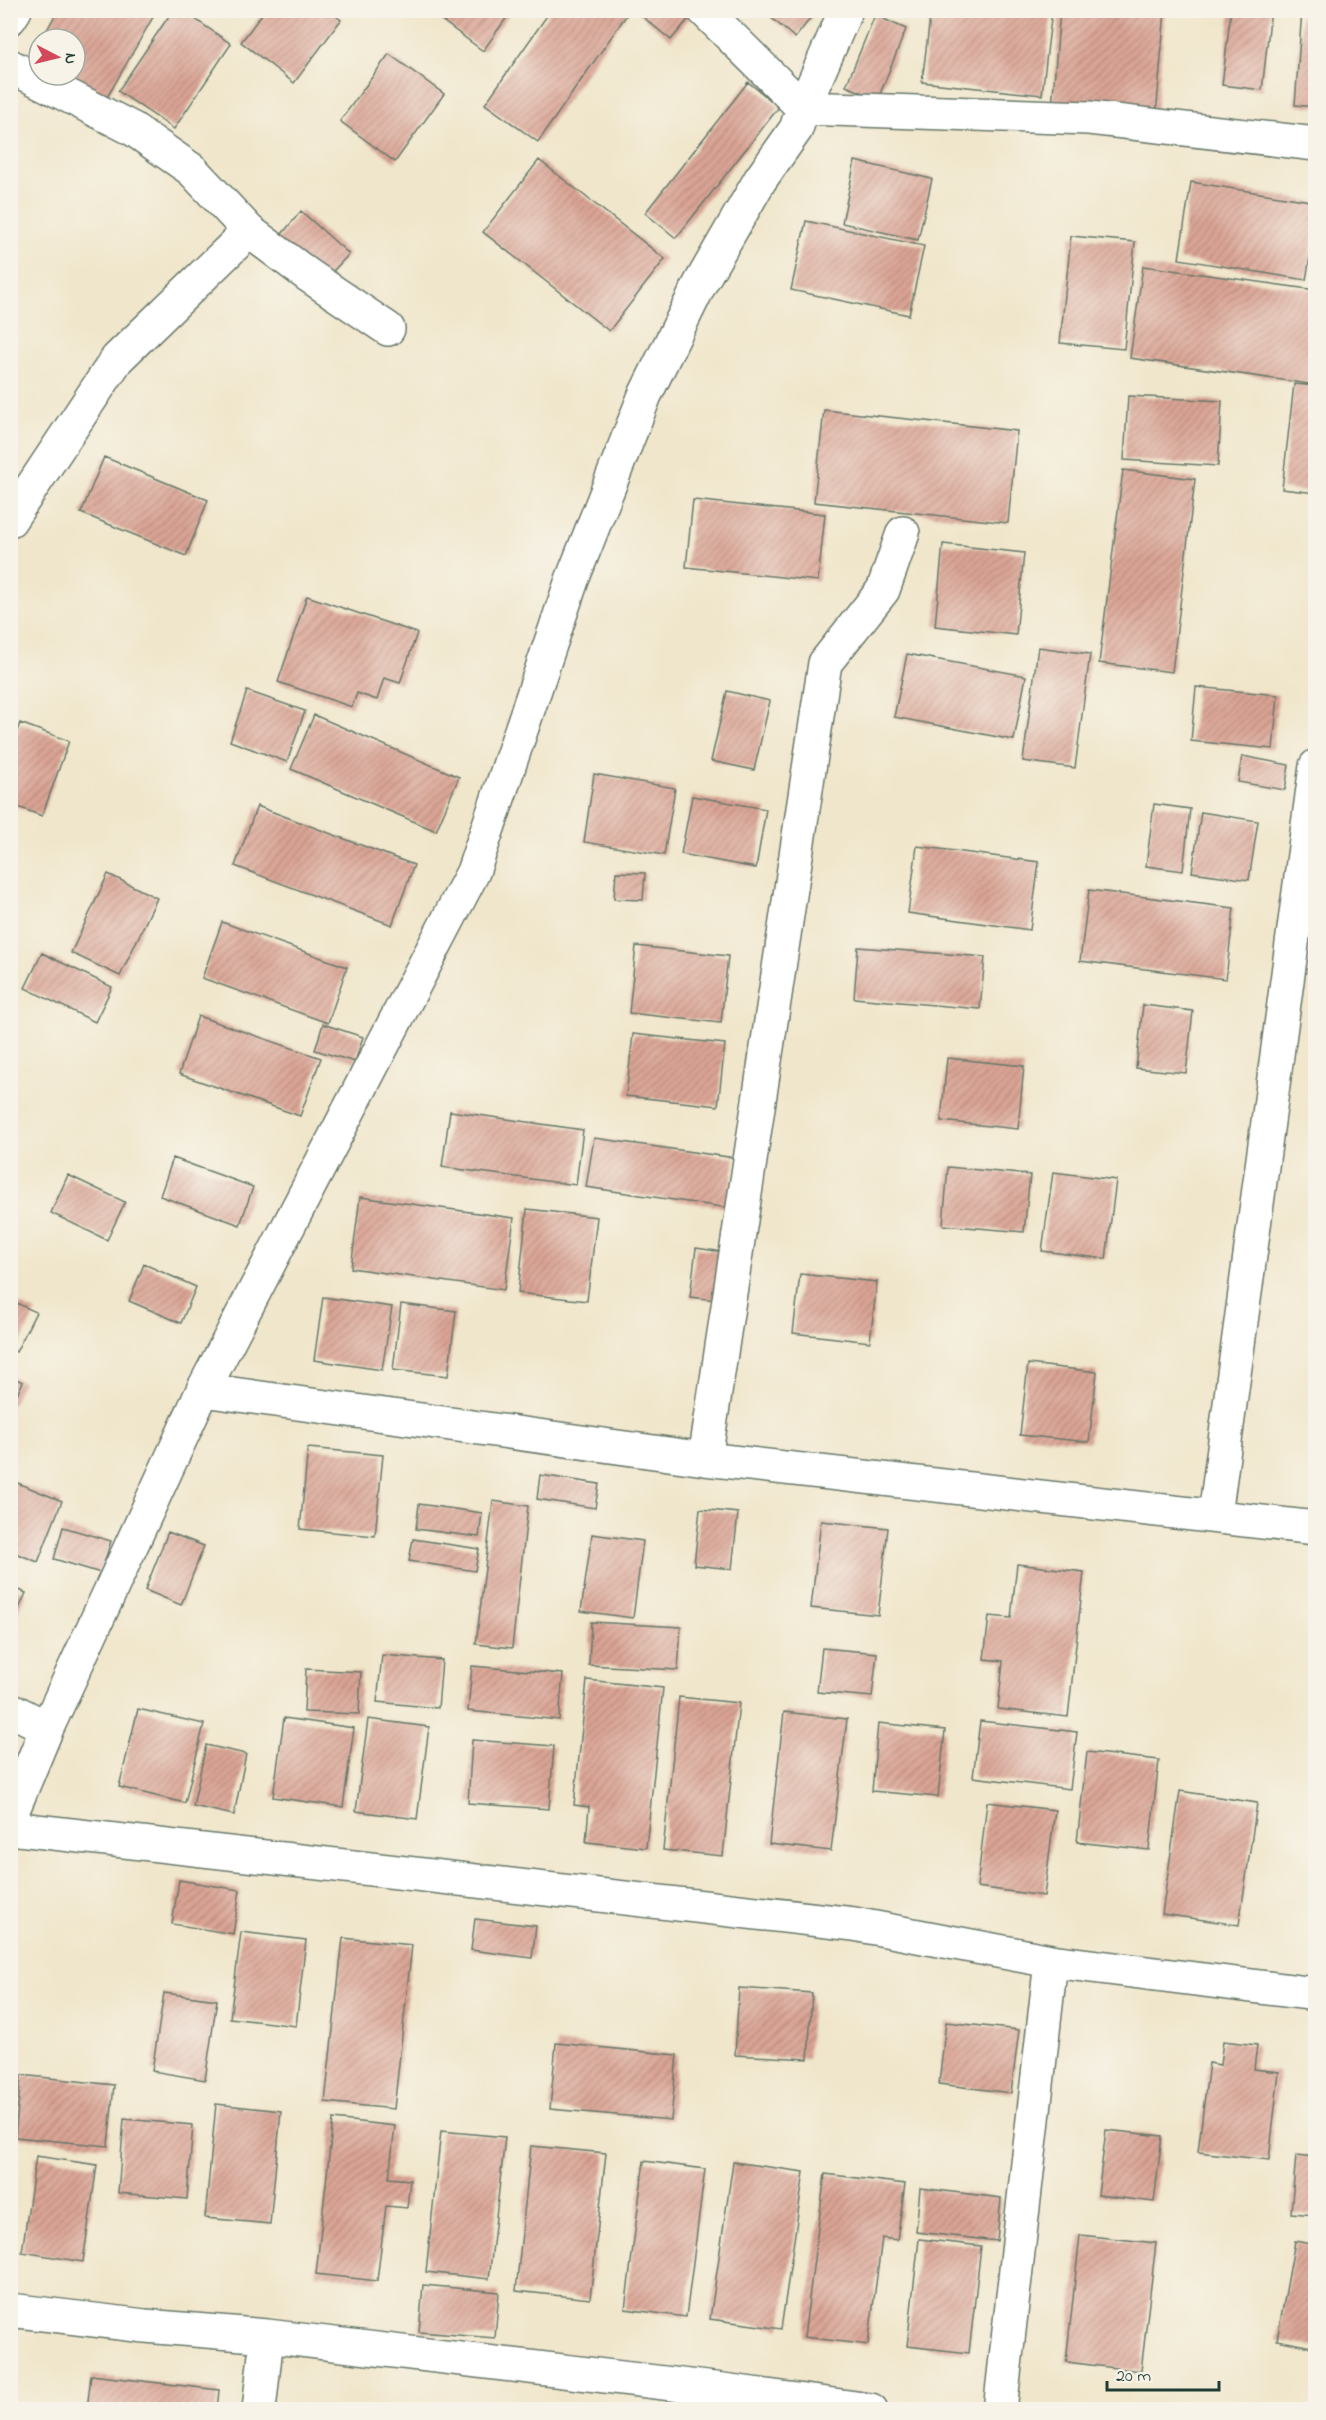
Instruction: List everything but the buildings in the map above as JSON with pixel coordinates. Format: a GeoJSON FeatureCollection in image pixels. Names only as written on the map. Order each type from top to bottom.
{"type":"FeatureCollection","features":[{"type":"Feature","properties":{"kind":"street"},"geometry":{"type":"LineString","coordinates":[[10,18],[15,10]]}},
{"type":"Feature","properties":{"kind":"street"},"geometry":{"type":"LineString","coordinates":[[704,10],[803,108],[1089,118],[1316,144]]}},
{"type":"Feature","properties":{"kind":"street"},"geometry":{"type":"LineString","coordinates":[[10,1817],[47,1728],[203,1390],[473,872],[573,580],[645,395],[700,284],[760,180],[796,129],[846,10]]}},
{"type":"Feature","properties":{"kind":"street"},"geometry":{"type":"LineString","coordinates":[[10,66],[133,129],[192,170],[249,231],[308,275],[388,329]]}},
{"type":"Feature","properties":{"kind":"street"},"geometry":{"type":"LineString","coordinates":[[10,520],[117,359],[249,231]]}},
{"type":"Feature","properties":{"kind":"street"},"geometry":{"type":"LineString","coordinates":[[705,1459],[825,663],[882,590],[903,533]]}},
{"type":"Feature","properties":{"kind":"street"},"geometry":{"type":"LineString","coordinates":[[1215,1515],[1316,766]]}},
{"type":"Feature","properties":{"kind":"street"},"geometry":{"type":"LineString","coordinates":[[203,1390],[705,1459],[1316,1528]]}},
{"type":"Feature","properties":{"kind":"street"},"geometry":{"type":"LineString","coordinates":[[10,1709],[47,1728]]}},
{"type":"Feature","properties":{"kind":"street"},"geometry":{"type":"LineString","coordinates":[[10,1828],[854,1924],[1051,1961],[1316,1994]]}},
{"type":"Feature","properties":{"kind":"street"},"geometry":{"type":"LineString","coordinates":[[1000,2409],[1051,1961]]}},
{"type":"Feature","properties":{"kind":"street"},"geometry":{"type":"LineString","coordinates":[[10,2310],[145,2326],[267,2336],[722,2400],[871,2409]]}},
{"type":"Feature","properties":{"kind":"street"},"geometry":{"type":"LineString","coordinates":[[259,2409],[267,2336]]}}]}
